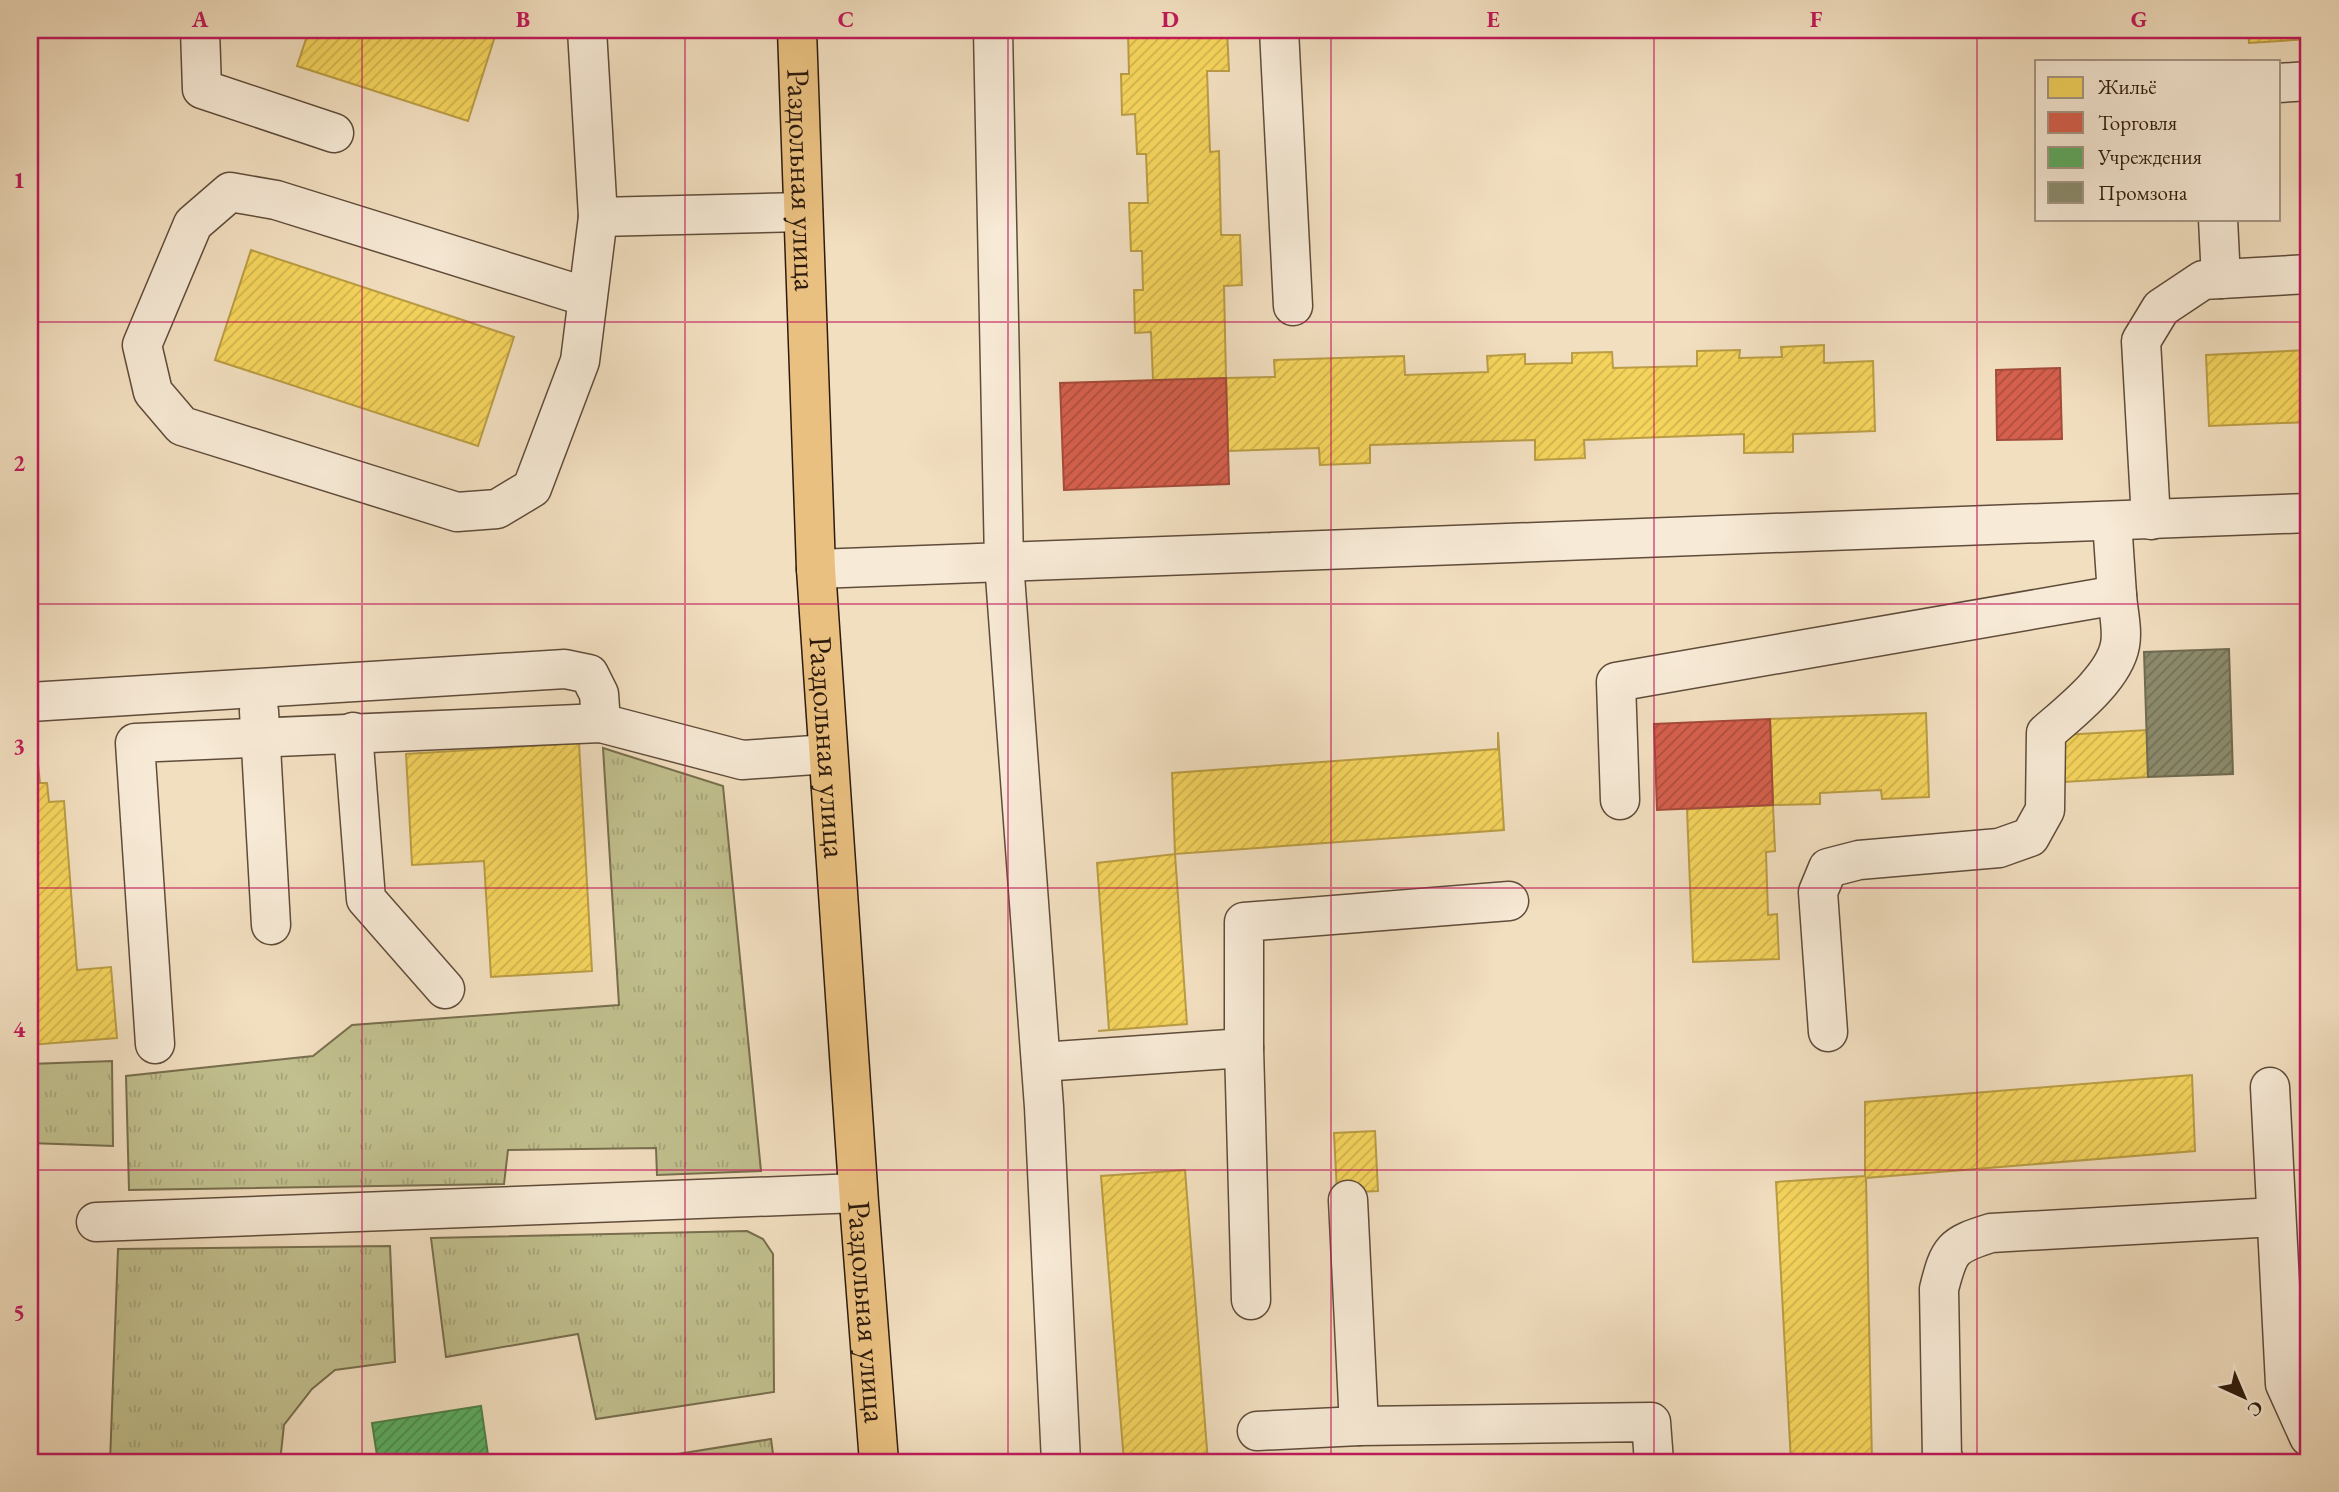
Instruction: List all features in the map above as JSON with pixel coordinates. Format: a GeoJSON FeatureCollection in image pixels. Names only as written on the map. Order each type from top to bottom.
{"type":"FeatureCollection","features":[{"type":"Feature","properties":{"kind":"main road","name":"Раздольная улица"},"geometry":{"type":"LineString","coordinates":[[797,30],[816,569],[879,1462]]}},
{"type":"Feature","properties":{"kind":"lane"},"geometry":{"type":"LineString","coordinates":[[200,30],[202,89],[334,133]]}},
{"type":"Feature","properties":{"kind":"lane"},"geometry":{"type":"LineString","coordinates":[[587,30],[598,217],[580,361],[532,488],[496,509],[457,512],[182,426],[153,392],[142,345],[193,224],[230,192],[276,200],[587,298]]}},
{"type":"Feature","properties":{"kind":"lane"},"geometry":{"type":"LineString","coordinates":[[993,30],[1004,562],[1041,1062],[1061,1462]]}},
{"type":"Feature","properties":{"kind":"lane"},"geometry":{"type":"LineString","coordinates":[[1279,30],[1293,306]]}},
{"type":"Feature","properties":{"kind":"lane"},"geometry":{"type":"LineString","coordinates":[[2280,83],[2309,81]]}},
{"type":"Feature","properties":{"kind":"lane"},"geometry":{"type":"LineString","coordinates":[[598,217],[803,212]]}},
{"type":"Feature","properties":{"kind":"lane"},"geometry":{"type":"LineString","coordinates":[[2218,220],[2221,279]]}},
{"type":"Feature","properties":{"kind":"lane"},"geometry":{"type":"LineString","coordinates":[[2151,520],[2141,341],[2161,308],[2203,280],[2309,274]]}},
{"type":"Feature","properties":{"kind":"lane"},"geometry":{"type":"LineString","coordinates":[[816,569],[2309,513]]}},
{"type":"Feature","properties":{"kind":"lane"},"geometry":{"type":"LineString","coordinates":[[1828,1032],[1818,892],[1828,868],[1859,860],[1999,848],[2030,837],[2045,810],[2046,733],[2087,697],[2108,669],[2120,645],[2112,521]]}},
{"type":"Feature","properties":{"kind":"lane"},"geometry":{"type":"LineString","coordinates":[[1620,800],[1616,682],[2117,595]]}},
{"type":"Feature","properties":{"kind":"lane"},"geometry":{"type":"LineString","coordinates":[[30,702],[565,668],[589,674],[599,694],[601,723]]}},
{"type":"Feature","properties":{"kind":"lane"},"geometry":{"type":"LineString","coordinates":[[259,688],[271,925]]}},
{"type":"Feature","properties":{"kind":"lane"},"geometry":{"type":"LineString","coordinates":[[82,698],[135,743],[601,723],[742,760],[828,754]]}},
{"type":"Feature","properties":{"kind":"lane"},"geometry":{"type":"LineString","coordinates":[[353,732],[366,899],[446,989]]}},
{"type":"Feature","properties":{"kind":"lane"},"geometry":{"type":"LineString","coordinates":[[135,743],[155,1044]]}},
{"type":"Feature","properties":{"kind":"lane"},"geometry":{"type":"LineString","coordinates":[[1251,1300],[1244,1048],[1244,922],[1509,901]]}},
{"type":"Feature","properties":{"kind":"lane"},"geometry":{"type":"LineString","coordinates":[[1041,1062],[1244,1048]]}},
{"type":"Feature","properties":{"kind":"lane"},"geometry":{"type":"LineString","coordinates":[[2270,1087],[2285,1384],[2309,1437]]}},
{"type":"Feature","properties":{"kind":"lane"},"geometry":{"type":"LineString","coordinates":[[96,1222],[858,1193]]}},
{"type":"Feature","properties":{"kind":"lane"},"geometry":{"type":"LineString","coordinates":[[1348,1200],[1359,1426]]}},
{"type":"Feature","properties":{"kind":"lane"},"geometry":{"type":"LineString","coordinates":[[1945,1462],[1942,1459],[1939,1289],[1945,1264],[1961,1243],[1992,1233],[2275,1217]]}},
{"type":"Feature","properties":{"kind":"lane"},"geometry":{"type":"LineString","coordinates":[[1257,1431],[1359,1426],[1651,1422],[1654,1462]]}},
{"type":"Feature","properties":{"kind":"green space"},"geometry":{"type":"Polygon","coordinates":[[[603,748],[723,786],[761,1171],[657,1175],[656,1148],[508,1150],[504,1184],[129,1190],[126,1076],[313,1056],[352,1025],[619,1005],[603,748]]]}},
{"type":"Feature","properties":{"kind":"green space"},"geometry":{"type":"Polygon","coordinates":[[[112,1061],[113,1146],[30,1143],[30,1064],[112,1061]]]}},
{"type":"Feature","properties":{"kind":"green space"},"geometry":{"type":"Polygon","coordinates":[[[747,1231],[763,1239],[773,1254],[774,1392],[596,1419],[578,1334],[446,1357],[431,1238],[747,1231]]]}},
{"type":"Feature","properties":{"kind":"green space"},"geometry":{"type":"Polygon","coordinates":[[[390,1246],[395,1362],[335,1370],[312,1389],[284,1425],[280,1462],[110,1462],[118,1249],[390,1246]]]}},
{"type":"Feature","properties":{"kind":"green space"},"geometry":{"type":"Polygon","coordinates":[[[771,1439],[774,1462],[628,1462],[771,1439]]]}},
{"type":"Feature","properties":{"kind":"building: Жильё"},"geometry":{"type":"Polygon","coordinates":[[[309,30],[497,30],[468,121],[297,66],[309,30]]]}},
{"type":"Feature","properties":{"kind":"building: Жильё"},"geometry":{"type":"Polygon","coordinates":[[[1117,30],[1227,30],[1229,71],[1207,71],[1210,152],[1219,151],[1221,235],[1240,235],[1242,285],[1224,286],[1226,378],[1153,380],[1151,332],[1135,333],[1134,290],[1143,290],[1142,251],[1131,251],[1129,203],[1148,203],[1146,154],[1137,154],[1135,114],[1122,115],[1121,74],[1129,74],[1128,31],[1117,30]]]}},
{"type":"Feature","properties":{"kind":"building: Жильё"},"geometry":{"type":"Polygon","coordinates":[[[2248,30],[2309,30],[2309,39],[2249,43],[2248,30]]]}},
{"type":"Feature","properties":{"kind":"building: Жильё"},"geometry":{"type":"Polygon","coordinates":[[[251,250],[514,337],[478,446],[215,360],[251,250]]]}},
{"type":"Feature","properties":{"kind":"building: Жильё"},"geometry":{"type":"Polygon","coordinates":[[[1824,345],[1824,363],[1873,361],[1875,431],[1793,434],[1793,452],[1744,453],[1744,434],[1584,440],[1585,458],[1535,460],[1535,440],[1370,445],[1370,463],[1320,465],[1319,448],[1228,451],[1226,378],[1275,377],[1274,360],[1404,356],[1405,375],[1488,372],[1487,356],[1525,354],[1525,364],[1572,363],[1572,353],[1612,352],[1613,368],[1697,366],[1697,351],[1740,350],[1739,358],[1782,357],[1781,347],[1824,345]]]}},
{"type":"Feature","properties":{"kind":"building: Жильё"},"geometry":{"type":"Polygon","coordinates":[[[2309,350],[2309,422],[2209,426],[2206,355],[2309,350]]]}},
{"type":"Feature","properties":{"kind":"building: Жильё"},"geometry":{"type":"Polygon","coordinates":[[[1926,713],[1929,797],[1882,799],[1881,790],[1820,793],[1820,804],[1773,805],[1770,719],[1926,713]]]}},
{"type":"Feature","properties":{"kind":"building: Жильё"},"geometry":{"type":"Polygon","coordinates":[[[2147,730],[2148,777],[2064,782],[2063,735],[2147,730]]]}},
{"type":"Feature","properties":{"kind":"building: Жильё"},"geometry":{"type":"Polygon","coordinates":[[[1498,732],[1504,830],[1175,854],[1172,773],[1498,749],[1498,732]]]}},
{"type":"Feature","properties":{"kind":"building: Жильё"},"geometry":{"type":"Polygon","coordinates":[[[579,743],[592,971],[491,977],[484,861],[412,865],[406,754],[579,743]]]}},
{"type":"Feature","properties":{"kind":"building: Жильё"},"geometry":{"type":"Polygon","coordinates":[[[37,755],[40,783],[47,783],[49,802],[64,801],[77,970],[111,967],[117,1038],[30,1045],[30,756],[37,755]]]}},
{"type":"Feature","properties":{"kind":"building: Жильё"},"geometry":{"type":"Polygon","coordinates":[[[1773,805],[1775,851],[1766,852],[1768,915],[1777,914],[1779,959],[1693,962],[1687,809],[1773,805]]]}},
{"type":"Feature","properties":{"kind":"building: Жильё"},"geometry":{"type":"Polygon","coordinates":[[[1175,854],[1187,1024],[1098,1031],[1109,1030],[1097,863],[1175,854]]]}},
{"type":"Feature","properties":{"kind":"building: Жильё"},"geometry":{"type":"Polygon","coordinates":[[[2192,1075],[2195,1151],[1866,1178],[1872,1462],[1791,1462],[1776,1182],[1865,1176],[1865,1102],[2192,1075]]]}},
{"type":"Feature","properties":{"kind":"building: Жильё"},"geometry":{"type":"Polygon","coordinates":[[[1375,1131],[1378,1191],[1337,1193],[1334,1133],[1375,1131]]]}},
{"type":"Feature","properties":{"kind":"building: Жильё"},"geometry":{"type":"Polygon","coordinates":[[[1185,1170],[1208,1462],[1124,1462],[1101,1176],[1185,1170]]]}},
{"type":"Feature","properties":{"kind":"building: Жильё"},"geometry":{"type":"Polygon","coordinates":[[[2309,1311],[2309,1352],[2297,1353],[2295,1312],[2309,1311]]]}},
{"type":"Feature","properties":{"kind":"building: Торговля"},"geometry":{"type":"Polygon","coordinates":[[[2060,368],[2062,439],[1997,440],[1996,370],[2060,368]]]}},
{"type":"Feature","properties":{"kind":"building: Торговля"},"geometry":{"type":"Polygon","coordinates":[[[1226,378],[1229,484],[1064,490],[1060,383],[1226,378]]]}},
{"type":"Feature","properties":{"kind":"building: Торговля"},"geometry":{"type":"Polygon","coordinates":[[[1770,719],[1773,805],[1657,810],[1654,724],[1770,719]]]}},
{"type":"Feature","properties":{"kind":"building: Учреждения"},"geometry":{"type":"Polygon","coordinates":[[[481,1406],[489,1462],[378,1462],[372,1423],[481,1406]]]}},
{"type":"Feature","properties":{"kind":"building: Промзона"},"geometry":{"type":"Polygon","coordinates":[[[2229,649],[2233,774],[2148,777],[2144,652],[2229,649]]]}}]}
